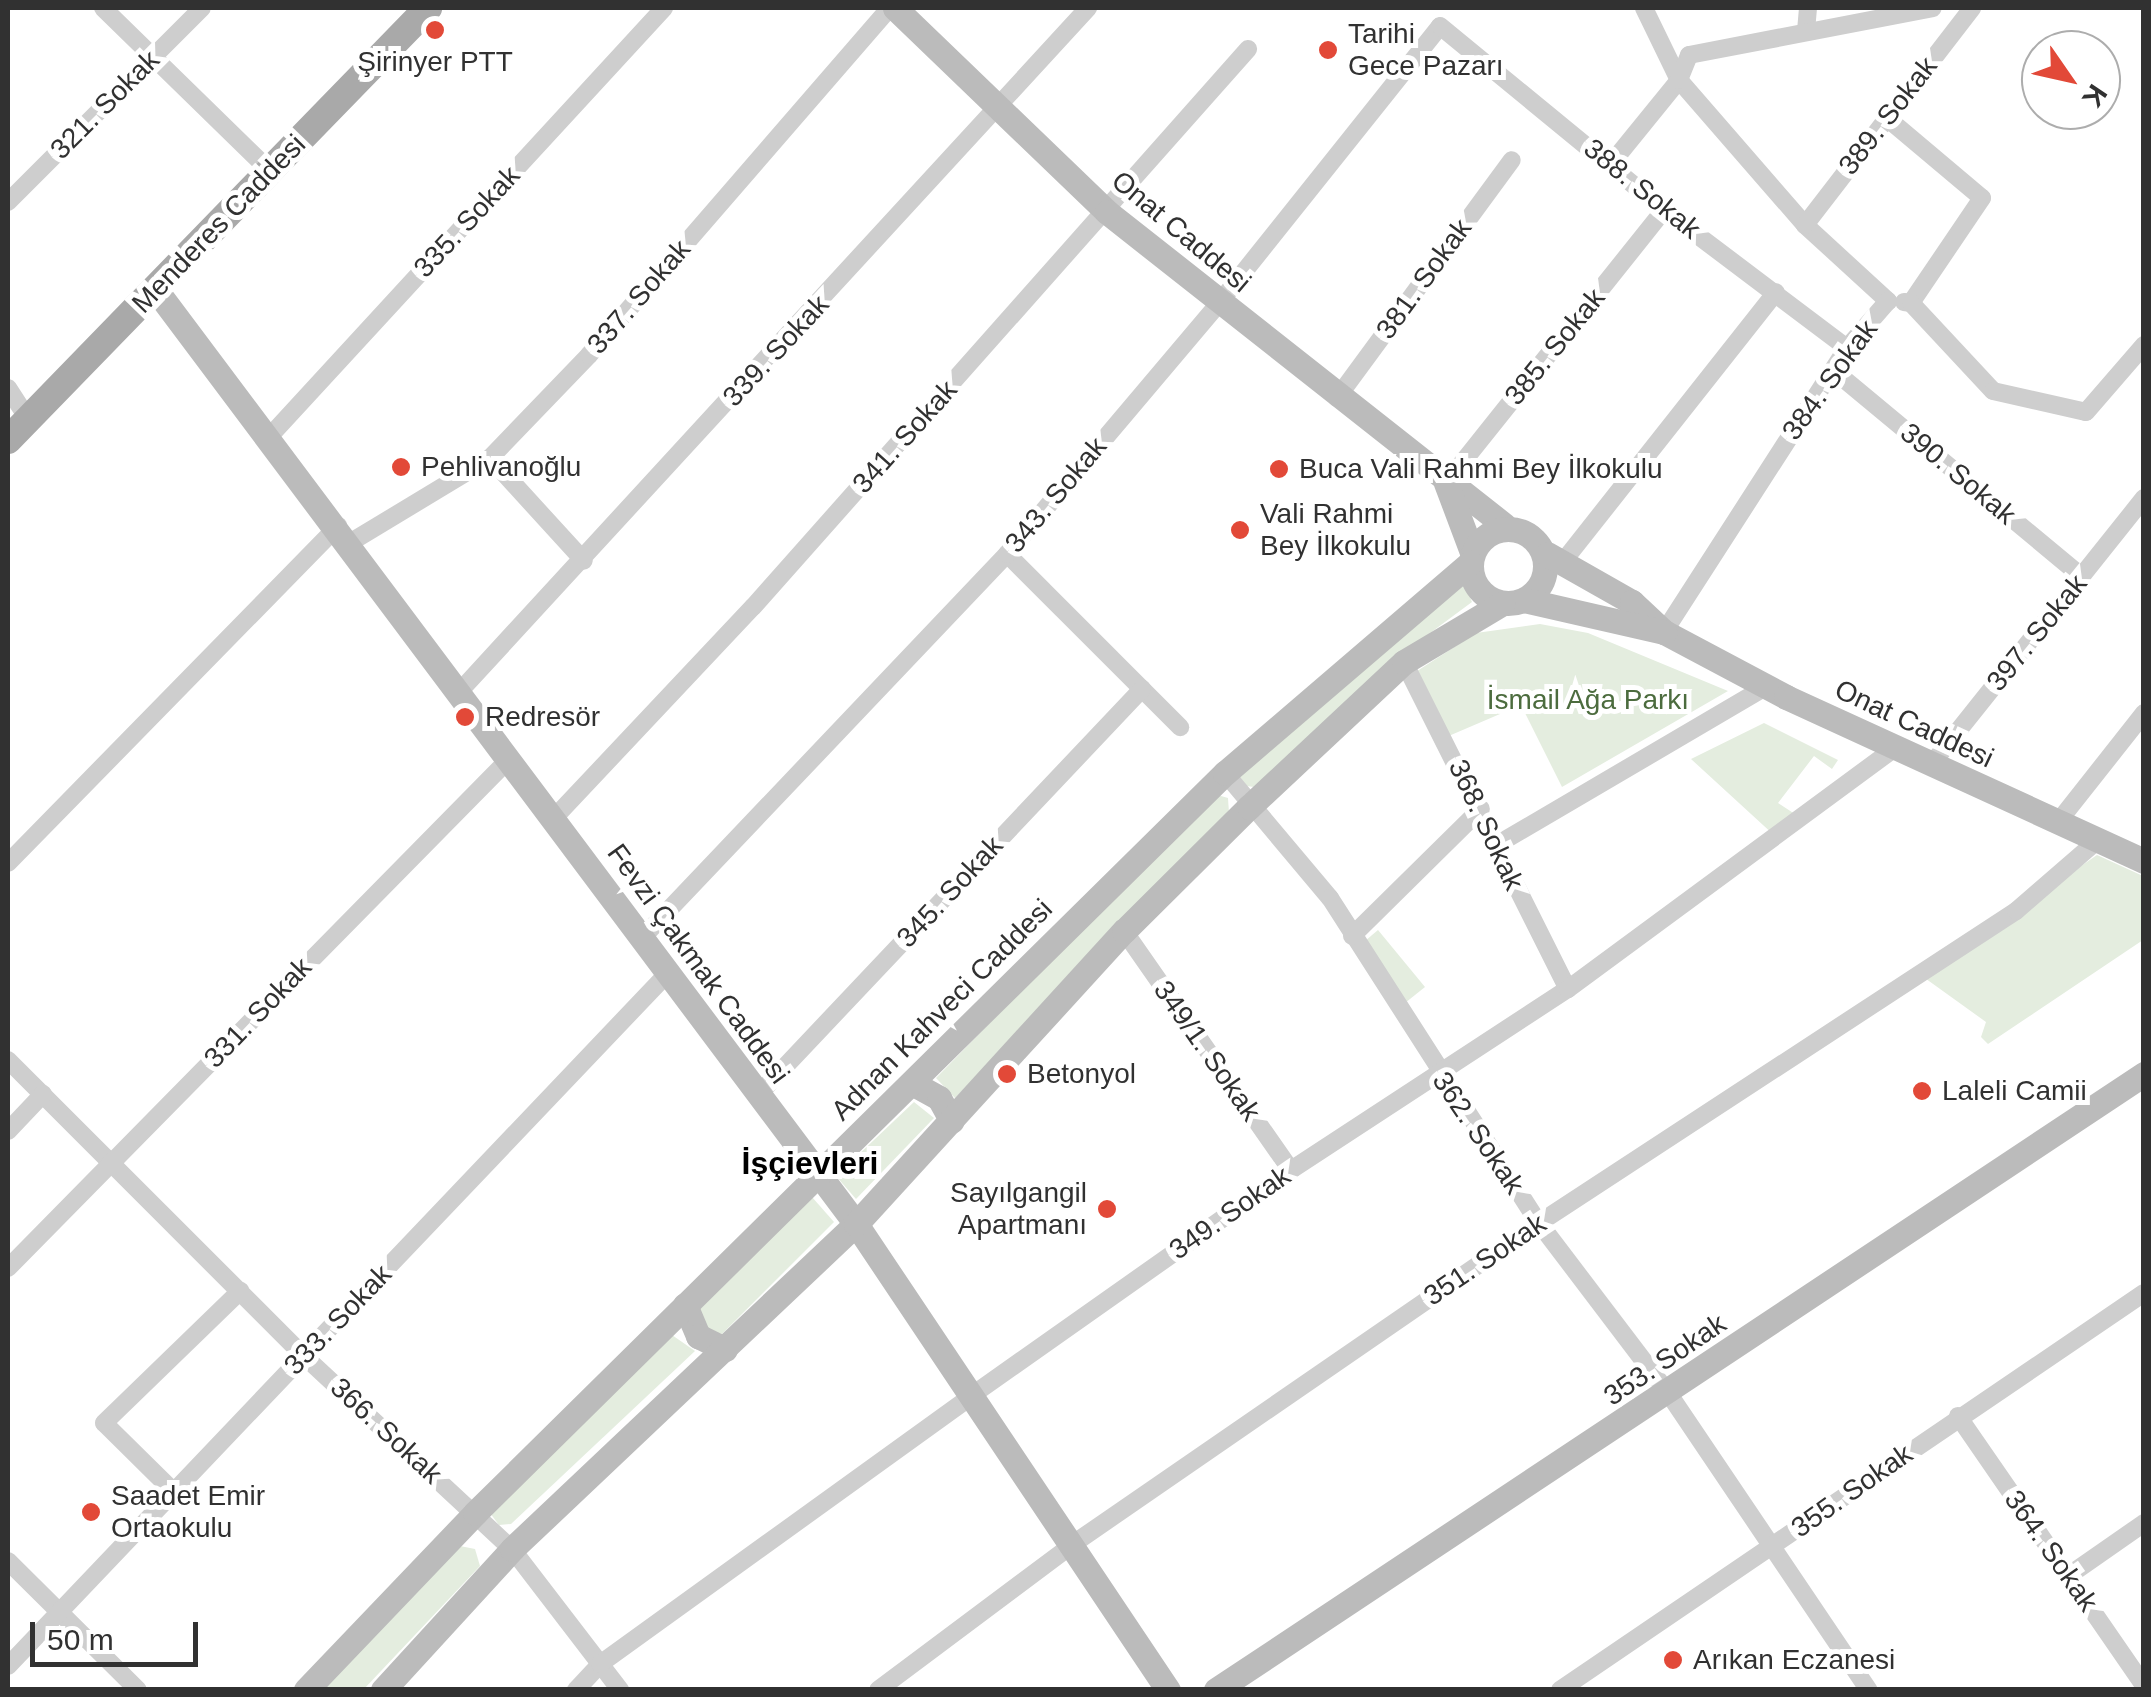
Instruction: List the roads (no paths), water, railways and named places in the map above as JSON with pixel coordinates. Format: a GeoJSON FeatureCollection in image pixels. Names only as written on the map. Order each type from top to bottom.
{"type":"FeatureCollection","features":[{"type":"Feature","properties":{"kind":"main road","name":"Menderes Caddesi"},"geometry":{"type":"LineString","coordinates":[[8,440],[428,8]]}},
{"type":"Feature","properties":{"kind":"main road","name":"Onat Caddesi"},"geometry":{"type":"LineString","coordinates":[[892,8],[1108,212],[1337,398],[1504,525],[1632,602],[1664,632],[1766,687],[1930,766],[2144,861]]}},
{"type":"Feature","properties":{"kind":"main road","name":"Fevzi Çakmak Caddesi"},"geometry":{"type":"LineString","coordinates":[[156,290],[344,534],[856,1224],[1168,1690]]}},
{"type":"Feature","properties":{"kind":"main road"},"geometry":{"type":"LineString","coordinates":[[1446,483],[1483,593],[1514,601]]}},
{"type":"Feature","properties":{"kind":"main road"},"geometry":{"type":"LineString","coordinates":[[1471,558],[1484,534],[1504,525]]}},
{"type":"Feature","properties":{"kind":"main road","name":"Adnan Kahveci Caddesi"},"geometry":{"type":"LineString","coordinates":[[306,1690],[475,1514],[1225,773],[1471,558]]}},
{"type":"Feature","properties":{"kind":"main road"},"geometry":{"type":"LineString","coordinates":[[383,1690],[512,1549],[856,1224],[1124,932],[1249,807],[1404,662],[1514,601],[1546,576],[1554,558]]}},
{"type":"Feature","properties":{"kind":"main road","name":"Onat Caddesi"},"geometry":{"type":"LineString","coordinates":[[1514,601],[1664,632]]}},
{"type":"Feature","properties":{"kind":"main road","name":"353. Sokak"},"geometry":{"type":"LineString","coordinates":[[1216,1690],[1669,1394],[2144,1074]]}},
{"type":"Feature","properties":{"kind":"main road"},"geometry":{"type":"LineString","coordinates":[[912,1083],[940,1098],[952,1121]]}},
{"type":"Feature","properties":{"kind":"main road"},"geometry":{"type":"LineString","coordinates":[[685,1305],[698,1336],[725,1349]]}},
{"type":"Feature","properties":{"kind":"street"},"geometry":{"type":"LineString","coordinates":[[103,8],[270,170]]}},
{"type":"Feature","properties":{"kind":"street","name":"321. Sokak"},"geometry":{"type":"LineString","coordinates":[[8,202],[202,8]]}},
{"type":"Feature","properties":{"kind":"street","name":"335. Sokak"},"geometry":{"type":"LineString","coordinates":[[270,436],[664,8]]}},
{"type":"Feature","properties":{"kind":"street","name":"337. Sokak"},"geometry":{"type":"LineString","coordinates":[[8,863],[344,534],[490,458],[589,355],[892,8]]}},
{"type":"Feature","properties":{"kind":"street","name":"339. Sokak"},"geometry":{"type":"LineString","coordinates":[[460,691],[584,561],[1088,8]]}},
{"type":"Feature","properties":{"kind":"street","name":"384. Sokak"},"geometry":{"type":"LineString","coordinates":[[1644,8],[1678,80],[1805,224],[1888,301],[1847,348],[1664,632]]}},
{"type":"Feature","properties":{"kind":"street"},"geometry":{"type":"LineString","coordinates":[[1806,31],[1808,8]]}},
{"type":"Feature","properties":{"kind":"street"},"geometry":{"type":"LineString","coordinates":[[1610,165],[1678,80],[1689,55],[1932,8]]}},
{"type":"Feature","properties":{"kind":"street","name":"389. Sokak"},"geometry":{"type":"LineString","coordinates":[[1805,224],[1972,8]]}},
{"type":"Feature","properties":{"kind":"street","name":"388. Sokak"},"geometry":{"type":"LineString","coordinates":[[1440,26],[1664,210],[1847,348]]}},
{"type":"Feature","properties":{"kind":"street","name":"343. Sokak"},"geometry":{"type":"LineString","coordinates":[[642,938],[1007,554],[1219,304],[1440,26]]}},
{"type":"Feature","properties":{"kind":"street","name":"341. Sokak"},"geometry":{"type":"LineString","coordinates":[[554,818],[1108,212],[1248,49]]}},
{"type":"Feature","properties":{"kind":"street"},"geometry":{"type":"LineString","coordinates":[[1886,118],[1982,198],[1911,302]]}},
{"type":"Feature","properties":{"kind":"street","name":"381. Sokak"},"geometry":{"type":"LineString","coordinates":[[1337,398],[1512,160]]}},
{"type":"Feature","properties":{"kind":"street","name":"385. Sokak"},"geometry":{"type":"LineString","coordinates":[[1446,483],[1664,210]]}},
{"type":"Feature","properties":{"kind":"street"},"geometry":{"type":"LineString","coordinates":[[1554,558],[1776,292]]}},
{"type":"Feature","properties":{"kind":"street"},"geometry":{"type":"LineString","coordinates":[[1888,301],[1911,302],[1993,391],[2086,412],[2144,345]]}},
{"type":"Feature","properties":{"kind":"street","name":"390. Sokak"},"geometry":{"type":"LineString","coordinates":[[1834,370],[2082,577]]}},
{"type":"Feature","properties":{"kind":"street"},"geometry":{"type":"LineString","coordinates":[[8,388],[29,420]]}},
{"type":"Feature","properties":{"kind":"street"},"geometry":{"type":"LineString","coordinates":[[490,458],[584,561]]}},
{"type":"Feature","properties":{"kind":"street","name":"397. Sokak"},"geometry":{"type":"LineString","coordinates":[[1930,766],[2144,498]]}},
{"type":"Feature","properties":{"kind":"street"},"geometry":{"type":"LineString","coordinates":[[1007,554],[1180,727]]}},
{"type":"Feature","properties":{"kind":"street","name":"368. Sokak"},"geometry":{"type":"LineString","coordinates":[[1404,662],[1481,809],[1493,847],[1568,989]]}},
{"type":"Feature","properties":{"kind":"street"},"geometry":{"type":"LineString","coordinates":[[1493,847],[1766,687]]}},
{"type":"Feature","properties":{"kind":"street","name":"345. Sokak"},"geometry":{"type":"LineString","coordinates":[[758,1095],[1142,690]]}},
{"type":"Feature","properties":{"kind":"street"},"geometry":{"type":"LineString","coordinates":[[2058,822],[2144,712]]}},
{"type":"Feature","properties":{"kind":"street","name":"349. Sokak"},"geometry":{"type":"LineString","coordinates":[[576,1690],[600,1664],[971,1396],[1290,1170],[1568,989],[1894,749]]}},
{"type":"Feature","properties":{"kind":"street","name":"331. Sokak"},"geometry":{"type":"LineString","coordinates":[[8,1268],[110,1160],[510,758]]}},
{"type":"Feature","properties":{"kind":"street","name":"362. Sokak"},"geometry":{"type":"LineString","coordinates":[[1225,773],[1249,807],[1330,898],[1438,1074],[1539,1223],[1669,1394],[1868,1690]]}},
{"type":"Feature","properties":{"kind":"street"},"geometry":{"type":"LineString","coordinates":[[1352,936],[1481,809]]}},
{"type":"Feature","properties":{"kind":"street","name":"351. Sokak"},"geometry":{"type":"LineString","coordinates":[[878,1690],[1073,1544],[1539,1223],[1938,966],[2016,911],[2098,840]]}},
{"type":"Feature","properties":{"kind":"street","name":"349/1. Sokak"},"geometry":{"type":"LineString","coordinates":[[1124,932],[1290,1170]]}},
{"type":"Feature","properties":{"kind":"street","name":"333. Sokak"},"geometry":{"type":"LineString","coordinates":[[8,1666],[668,973]]}},
{"type":"Feature","properties":{"kind":"street","name":"366. Sokak"},"geometry":{"type":"LineString","coordinates":[[8,1060],[304,1356],[512,1549],[620,1690]]}},
{"type":"Feature","properties":{"kind":"street"},"geometry":{"type":"LineString","coordinates":[[8,1131],[43,1094]]}},
{"type":"Feature","properties":{"kind":"street"},"geometry":{"type":"LineString","coordinates":[[174,1492],[104,1422],[240,1291]]}},
{"type":"Feature","properties":{"kind":"street","name":"355. Sokak"},"geometry":{"type":"LineString","coordinates":[[1560,1690],[2144,1293]]}},
{"type":"Feature","properties":{"kind":"street","name":"364. Sokak"},"geometry":{"type":"LineString","coordinates":[[1958,1416],[2144,1686]]}},
{"type":"Feature","properties":{"kind":"street"},"geometry":{"type":"LineString","coordinates":[[2068,1576],[2144,1524]]}},
{"type":"Feature","properties":{"kind":"street"},"geometry":{"type":"LineString","coordinates":[[8,1561],[138,1690]]}},
{"type":"Feature","properties":{"kind":"place","name":"Şirinyer PTT"},"geometry":{"type":"Point","coordinates":[435,30]}},
{"type":"Feature","properties":{"kind":"place","name":"Tarihi Gece Pazarı"},"geometry":{"type":"Point","coordinates":[1328,50]}},
{"type":"Feature","properties":{"kind":"place","name":"Pehlivanoğlu"},"geometry":{"type":"Point","coordinates":[401,467]}},
{"type":"Feature","properties":{"kind":"place","name":"Buca Vali Rahmi Bey İlkokulu"},"geometry":{"type":"Point","coordinates":[1279,469]}},
{"type":"Feature","properties":{"kind":"place","name":"Vali Rahmi Bey İlkokulu"},"geometry":{"type":"Point","coordinates":[1240,530]}},
{"type":"Feature","properties":{"kind":"place","name":"Redresör"},"geometry":{"type":"Point","coordinates":[465,717]}},
{"type":"Feature","properties":{"kind":"place","name":"Betonyol"},"geometry":{"type":"Point","coordinates":[1007,1074]}},
{"type":"Feature","properties":{"kind":"place","name":"Laleli Camii"},"geometry":{"type":"Point","coordinates":[1922,1091]}},
{"type":"Feature","properties":{"kind":"place","name":"Sayılgangil Apartmanı"},"geometry":{"type":"Point","coordinates":[1107,1209]}},
{"type":"Feature","properties":{"kind":"place","name":"Saadet Emir Ortaokulu"},"geometry":{"type":"Point","coordinates":[91,1512]}},
{"type":"Feature","properties":{"kind":"place","name":"Arıkan Eczanesi"},"geometry":{"type":"Point","coordinates":[1673,1660]}},
{"type":"Feature","properties":{"kind":"district","name":"İşçievleri"},"geometry":{"type":"Point","coordinates":[810,1163]}},
{"type":"Feature","properties":{"kind":"park label","name":"İsmail Ağa Parkı"},"geometry":{"type":"Point","coordinates":[1588,700]}}]}
